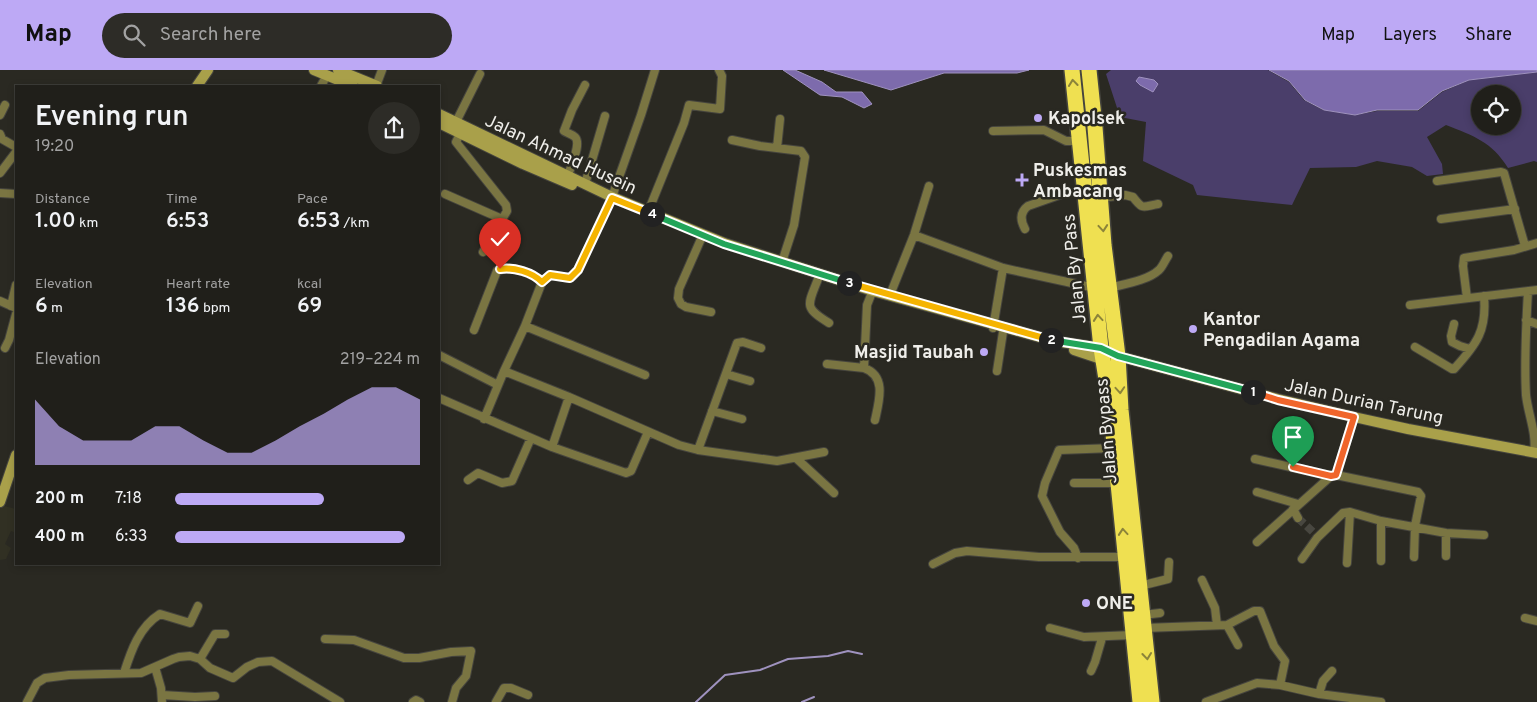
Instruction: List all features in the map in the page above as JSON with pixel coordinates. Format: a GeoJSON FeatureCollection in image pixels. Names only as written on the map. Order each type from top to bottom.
{"type":"FeatureCollection","features":[{"type":"Feature","properties":{"kind":"highway","name":"Jalan By Pass"},"geometry":{"type":"LineString","coordinates":[[1072,70],[1078,136],[1090,196]]}},
{"type":"Feature","properties":{"kind":"highway","name":"Jalan Bypass"},"geometry":{"type":"LineString","coordinates":[[1089,70],[1095,127],[1090,196],[1102,288],[1107,355],[1122,420],[1129,561],[1140,586],[1140,626],[1152,702]]}},
{"type":"Feature","properties":{"kind":"highway"},"geometry":{"type":"LineString","coordinates":[[1107,355],[1117,483],[1140,626],[1140,702]]}},
{"type":"Feature","properties":{"kind":"main road"},"geometry":{"type":"LineString","coordinates":[[198,85],[208,70]]}},
{"type":"Feature","properties":{"kind":"main road"},"geometry":{"type":"LineString","coordinates":[[338,70],[374,85]]}},
{"type":"Feature","properties":{"kind":"main road"},"geometry":{"type":"LineString","coordinates":[[320,72],[350,85]]}},
{"type":"Feature","properties":{"kind":"main road","name":"Jalan Ahmad Husein"},"geometry":{"type":"LineString","coordinates":[[440,114],[612,199],[729,251],[928,312],[996,328]]}},
{"type":"Feature","properties":{"kind":"main road","name":"Jalan Ahmad Husein"},"geometry":{"type":"LineString","coordinates":[[440,124],[523,164],[648,212],[724,244],[996,328],[1082,352],[1107,355]]}},
{"type":"Feature","properties":{"kind":"main road","name":"Jalan Durian Tarung"},"geometry":{"type":"LineString","coordinates":[[1107,355],[1278,400],[1408,429],[1536,453]]}},
{"type":"Feature","properties":{"kind":"main road"},"geometry":{"type":"LineString","coordinates":[[0,502],[15,458]]}},
{"type":"Feature","properties":{"kind":"street"},"geometry":{"type":"LineString","coordinates":[[376,85],[382,70]]}},
{"type":"Feature","properties":{"kind":"street"},"geometry":{"type":"LineString","coordinates":[[484,419],[542,282],[550,275],[569,277],[578,270],[612,199],[655,70]]}},
{"type":"Feature","properties":{"kind":"street"},"geometry":{"type":"LineString","coordinates":[[648,212],[684,123],[689,105],[720,109],[721,71]]}},
{"type":"Feature","properties":{"kind":"street"},"geometry":{"type":"LineString","coordinates":[[320,72],[321,85]]}},
{"type":"Feature","properties":{"kind":"street"},"geometry":{"type":"LineString","coordinates":[[456,122],[480,74]]}},
{"type":"Feature","properties":{"kind":"street"},"geometry":{"type":"LineString","coordinates":[[568,176],[577,149],[577,142],[574,136],[564,131],[570,113],[585,85]]}},
{"type":"Feature","properties":{"kind":"street"},"geometry":{"type":"LineString","coordinates":[[0,115],[5,105]]}},
{"type":"Feature","properties":{"kind":"street"},"geometry":{"type":"LineString","coordinates":[[584,184],[604,116]]}},
{"type":"Feature","properties":{"kind":"street"},"geometry":{"type":"LineString","coordinates":[[777,148],[780,119]]}},
{"type":"Feature","properties":{"kind":"street"},"geometry":{"type":"LineString","coordinates":[[993,130],[1044,130],[1066,141],[1078,136]]}},
{"type":"Feature","properties":{"kind":"street"},"geometry":{"type":"LineString","coordinates":[[0,134],[2,139],[15,146]]}},
{"type":"Feature","properties":{"kind":"street"},"geometry":{"type":"LineString","coordinates":[[460,134],[456,142],[506,205],[506,211],[483,252]]}},
{"type":"Feature","properties":{"kind":"street"},"geometry":{"type":"LineString","coordinates":[[732,140],[760,146],[802,151],[805,157],[794,225],[782,262]]}},
{"type":"Feature","properties":{"kind":"street"},"geometry":{"type":"LineString","coordinates":[[0,173],[15,153]]}},
{"type":"Feature","properties":{"kind":"street"},"geometry":{"type":"LineString","coordinates":[[1437,181],[1503,173],[1525,246]]}},
{"type":"Feature","properties":{"kind":"street"},"geometry":{"type":"LineString","coordinates":[[890,295],[914,235],[929,186]]}},
{"type":"Feature","properties":{"kind":"street"},"geometry":{"type":"LineString","coordinates":[[0,193],[15,194]]}},
{"type":"Feature","properties":{"kind":"street"},"geometry":{"type":"LineString","coordinates":[[445,194],[502,219]]}},
{"type":"Feature","properties":{"kind":"street"},"geometry":{"type":"LineString","coordinates":[[1025,229],[1021,216],[1024,209],[1062,194],[1090,196],[1125,195],[1133,197],[1138,205],[1142,207],[1158,204]]}},
{"type":"Feature","properties":{"kind":"street"},"geometry":{"type":"LineString","coordinates":[[1441,220],[1515,210]]}},
{"type":"Feature","properties":{"kind":"street"},"geometry":{"type":"LineString","coordinates":[[914,235],[1003,268],[1102,288],[1137,280],[1157,272],[1168,256]]}},
{"type":"Feature","properties":{"kind":"street"},"geometry":{"type":"LineString","coordinates":[[701,239],[679,289],[678,298],[681,304],[686,307],[711,312]]}},
{"type":"Feature","properties":{"kind":"street"},"geometry":{"type":"LineString","coordinates":[[1467,298],[1462,266],[1464,258],[1514,250],[1537,243]]}},
{"type":"Feature","properties":{"kind":"street"},"geometry":{"type":"LineString","coordinates":[[474,330],[497,270],[504,268],[521,271],[532,274],[542,282]]}},
{"type":"Feature","properties":{"kind":"street"},"geometry":{"type":"LineString","coordinates":[[997,371],[996,328],[1003,268]]}},
{"type":"Feature","properties":{"kind":"street"},"geometry":{"type":"LineString","coordinates":[[818,279],[810,306],[813,313],[829,323]]}},
{"type":"Feature","properties":{"kind":"street"},"geometry":{"type":"LineString","coordinates":[[1410,305],[1537,290]]}},
{"type":"Feature","properties":{"kind":"street"},"geometry":{"type":"LineString","coordinates":[[1528,291],[1525,380],[1527,405],[1536,453]]}},
{"type":"Feature","properties":{"kind":"street"},"geometry":{"type":"LineString","coordinates":[[864,368],[867,305],[871,295]]}},
{"type":"Feature","properties":{"kind":"street"},"geometry":{"type":"LineString","coordinates":[[1415,347],[1453,370],[1482,330],[1485,311],[1484,296]]}},
{"type":"Feature","properties":{"kind":"street"},"geometry":{"type":"LineString","coordinates":[[0,301],[14,307]]}},
{"type":"Feature","properties":{"kind":"street"},"geometry":{"type":"LineString","coordinates":[[5,348],[15,318]]}},
{"type":"Feature","properties":{"kind":"street"},"geometry":{"type":"LineString","coordinates":[[1526,320],[1537,324]]}},
{"type":"Feature","properties":{"kind":"street"},"geometry":{"type":"LineString","coordinates":[[1454,324],[1452,342],[1470,349]]}},
{"type":"Feature","properties":{"kind":"street"},"geometry":{"type":"LineString","coordinates":[[525,326],[645,375]]}},
{"type":"Feature","properties":{"kind":"street"},"geometry":{"type":"LineString","coordinates":[[698,450],[738,342],[761,348]]}},
{"type":"Feature","properties":{"kind":"street"},"geometry":{"type":"LineString","coordinates":[[440,356],[498,385]]}},
{"type":"Feature","properties":{"kind":"street"},"geometry":{"type":"LineString","coordinates":[[827,364],[864,368],[872,372],[880,385],[880,399],[875,420]]}},
{"type":"Feature","properties":{"kind":"street"},"geometry":{"type":"LineString","coordinates":[[504,371],[569,397],[678,445],[770,461],[824,452]]}},
{"type":"Feature","properties":{"kind":"street"},"geometry":{"type":"LineString","coordinates":[[726,374],[750,381]]}},
{"type":"Feature","properties":{"kind":"street"},"geometry":{"type":"LineString","coordinates":[[552,446],[569,397]]}},
{"type":"Feature","properties":{"kind":"street"},"geometry":{"type":"LineString","coordinates":[[440,398],[531,438],[628,473],[631,471],[648,432]]}},
{"type":"Feature","properties":{"kind":"street"},"geometry":{"type":"LineString","coordinates":[[712,411],[742,419]]}},
{"type":"Feature","properties":{"kind":"street"},"geometry":{"type":"LineString","coordinates":[[1257,542],[1295,507],[1334,476],[1354,417]]}},
{"type":"Feature","properties":{"kind":"street"},"geometry":{"type":"LineString","coordinates":[[468,480],[478,473],[502,483],[512,480],[531,438]]}},
{"type":"Feature","properties":{"kind":"street"},"geometry":{"type":"LineString","coordinates":[[1078,558],[1074,548],[1060,532],[1042,496],[1045,483],[1059,450],[1114,448]]}},
{"type":"Feature","properties":{"kind":"street"},"geometry":{"type":"LineString","coordinates":[[796,458],[834,493]]}},
{"type":"Feature","properties":{"kind":"street"},"geometry":{"type":"LineString","coordinates":[[1255,459],[1418,492],[1421,496],[1415,526],[1414,557]]}},
{"type":"Feature","properties":{"kind":"street"},"geometry":{"type":"LineString","coordinates":[[1074,483],[1117,483]]}},
{"type":"Feature","properties":{"kind":"street"},"geometry":{"type":"LineString","coordinates":[[1257,492],[1295,507]]}},
{"type":"Feature","properties":{"kind":"street"},"geometry":{"type":"LineString","coordinates":[[1295,507],[1298,518]]}},
{"type":"Feature","properties":{"kind":"street"},"geometry":{"type":"LineString","coordinates":[[1347,563],[1350,512]]}},
{"type":"Feature","properties":{"kind":"street"},"geometry":{"type":"LineString","coordinates":[[1302,559],[1315,535],[1341,514],[1350,512],[1382,521],[1446,533],[1484,535]]}},
{"type":"Feature","properties":{"kind":"street"},"geometry":{"type":"LineString","coordinates":[[1381,561],[1382,521]]}},
{"type":"Feature","properties":{"kind":"street"},"geometry":{"type":"LineString","coordinates":[[1446,533],[1446,556]]}},
{"type":"Feature","properties":{"kind":"street"},"geometry":{"type":"LineString","coordinates":[[934,564],[955,553],[967,551],[1039,557],[1129,561]]}},
{"type":"Feature","properties":{"kind":"street"},"geometry":{"type":"LineString","coordinates":[[1140,586],[1167,580],[1169,578],[1169,562]]}},
{"type":"Feature","properties":{"kind":"street"},"geometry":{"type":"LineString","coordinates":[[1202,580],[1215,608],[1217,625]]}},
{"type":"Feature","properties":{"kind":"street"},"geometry":{"type":"LineString","coordinates":[[124,673],[135,643],[149,622],[160,614],[190,623],[198,606]]}},
{"type":"Feature","properties":{"kind":"street"},"geometry":{"type":"LineString","coordinates":[[1140,626],[1227,624],[1256,610],[1262,612],[1274,646],[1285,661],[1280,685]]}},
{"type":"Feature","properties":{"kind":"street"},"geometry":{"type":"LineString","coordinates":[[1050,628],[1078,636],[1102,638],[1140,626],[1160,613]]}},
{"type":"Feature","properties":{"kind":"street"},"geometry":{"type":"LineString","coordinates":[[1524,618],[1537,621]]}},
{"type":"Feature","properties":{"kind":"street"},"geometry":{"type":"LineString","coordinates":[[1227,624],[1238,644]]}},
{"type":"Feature","properties":{"kind":"street"},"geometry":{"type":"LineString","coordinates":[[200,659],[215,634],[225,634]]}},
{"type":"Feature","properties":{"kind":"street"},"geometry":{"type":"LineString","coordinates":[[1091,671],[1102,638]]}},
{"type":"Feature","properties":{"kind":"street"},"geometry":{"type":"LineString","coordinates":[[325,639],[354,640],[404,658],[471,651],[465,678],[456,688],[452,702]]}},
{"type":"Feature","properties":{"kind":"street"},"geometry":{"type":"LineString","coordinates":[[27,702],[37,683],[45,678],[69,675],[141,673],[173,658],[190,656],[200,659],[210,668],[233,678],[247,667],[258,662],[272,661],[340,702]]}},
{"type":"Feature","properties":{"kind":"street"},"geometry":{"type":"LineString","coordinates":[[156,667],[162,698],[195,700],[215,696]]}},
{"type":"Feature","properties":{"kind":"street"},"geometry":{"type":"LineString","coordinates":[[1319,694],[1323,681],[1332,671]]}},
{"type":"Feature","properties":{"kind":"street"},"geometry":{"type":"LineString","coordinates":[[1206,702],[1252,683],[1280,685],[1319,694],[1361,701],[1381,702]]}},
{"type":"Feature","properties":{"kind":"street"},"geometry":{"type":"LineString","coordinates":[[496,702],[504,688],[511,688],[528,695]]}},
{"type":"Feature","properties":{"kind":"street"},"geometry":{"type":"LineString","coordinates":[[412,702],[416,700],[420,702]]}},
{"type":"Feature","properties":{"kind":"shaded area"},"geometry":{"type":"Polygon","coordinates":[[[783,70],[795,70],[822,82],[836,92],[862,92],[872,104],[864,108],[842,97],[820,95],[783,70]]]}},
{"type":"Feature","properties":{"kind":"shaded area"},"geometry":{"type":"Polygon","coordinates":[[[824,70],[1029,70],[1017,73],[944,73],[891,90],[824,70]]]}},
{"type":"Feature","properties":{"kind":"shaded area"},"geometry":{"type":"Polygon","coordinates":[[[1111,70],[1268,70],[1289,82],[1304,100],[1323,110],[1355,115],[1377,111],[1418,111],[1442,92],[1469,80],[1537,72],[1537,162],[1534,161],[1508,168],[1489,146],[1474,137],[1446,125],[1427,137],[1442,164],[1443,174],[1427,176],[1412,167],[1377,161],[1356,167],[1310,168],[1292,205],[1197,195],[1193,185],[1143,161],[1146,122],[1120,117],[1106,74],[1111,70]]]}},
{"type":"Feature","properties":{"kind":"shaded area"},"geometry":{"type":"Polygon","coordinates":[[[1269,70],[1537,70],[1537,72],[1469,80],[1442,91],[1418,110],[1377,110],[1355,115],[1324,110],[1305,100],[1289,81],[1269,70]]]}},
{"type":"Feature","properties":{"kind":"shaded area"},"geometry":{"type":"Polygon","coordinates":[[[1139,77],[1154,80],[1158,84],[1153,92],[1136,81],[1139,77]]]}},
{"type":"Feature","properties":{"kind":"shaded area"},"geometry":{"type":"Polygon","coordinates":[[[0,505],[15,509],[15,533],[11,531],[5,544],[11,548],[6,559],[0,560],[0,505]]]}},
{"type":"Feature","properties":{"kind":"waterway"},"geometry":{"type":"LineString","coordinates":[[696,702],[725,675],[760,670],[788,659],[828,656],[848,651],[862,654]]}},
{"type":"Feature","properties":{"kind":"waterway"},"geometry":{"type":"LineString","coordinates":[[802,702],[814,697]]}},
{"type":"Feature","properties":{"kind":"tunnel"},"geometry":{"type":"LineString","coordinates":[[1298,518],[1313,532]]}},
{"type":"Feature","properties":{"kind":"place","name":"Kapolsek"},"geometry":{"type":"Point","coordinates":[1038,118]}},
{"type":"Feature","properties":{"kind":"place","name":"Puskesmas Ambacang"},"geometry":{"type":"Point","coordinates":[1022,180]}},
{"type":"Feature","properties":{"kind":"place","name":"Kantor Pengadilan Agama"},"geometry":{"type":"Point","coordinates":[1193,329]}},
{"type":"Feature","properties":{"kind":"place","name":"Masjid Taubah"},"geometry":{"type":"Point","coordinates":[984,352]}},
{"type":"Feature","properties":{"kind":"place","name":"ONE"},"geometry":{"type":"Point","coordinates":[1086,603]}},
{"type":"Feature","properties":{"kind":"route"},"geometry":{"type":"LineString","coordinates":[[500,269],[507,268],[532,274],[542,282],[546,277],[553,274],[568,278],[572,277],[578,270],[612,198],[724,244],[873,291],[1054,341],[1101,348],[1118,356],[1248,390],[1278,400],[1354,417],[1336,475],[1331,476],[1293,467]]}}]}
